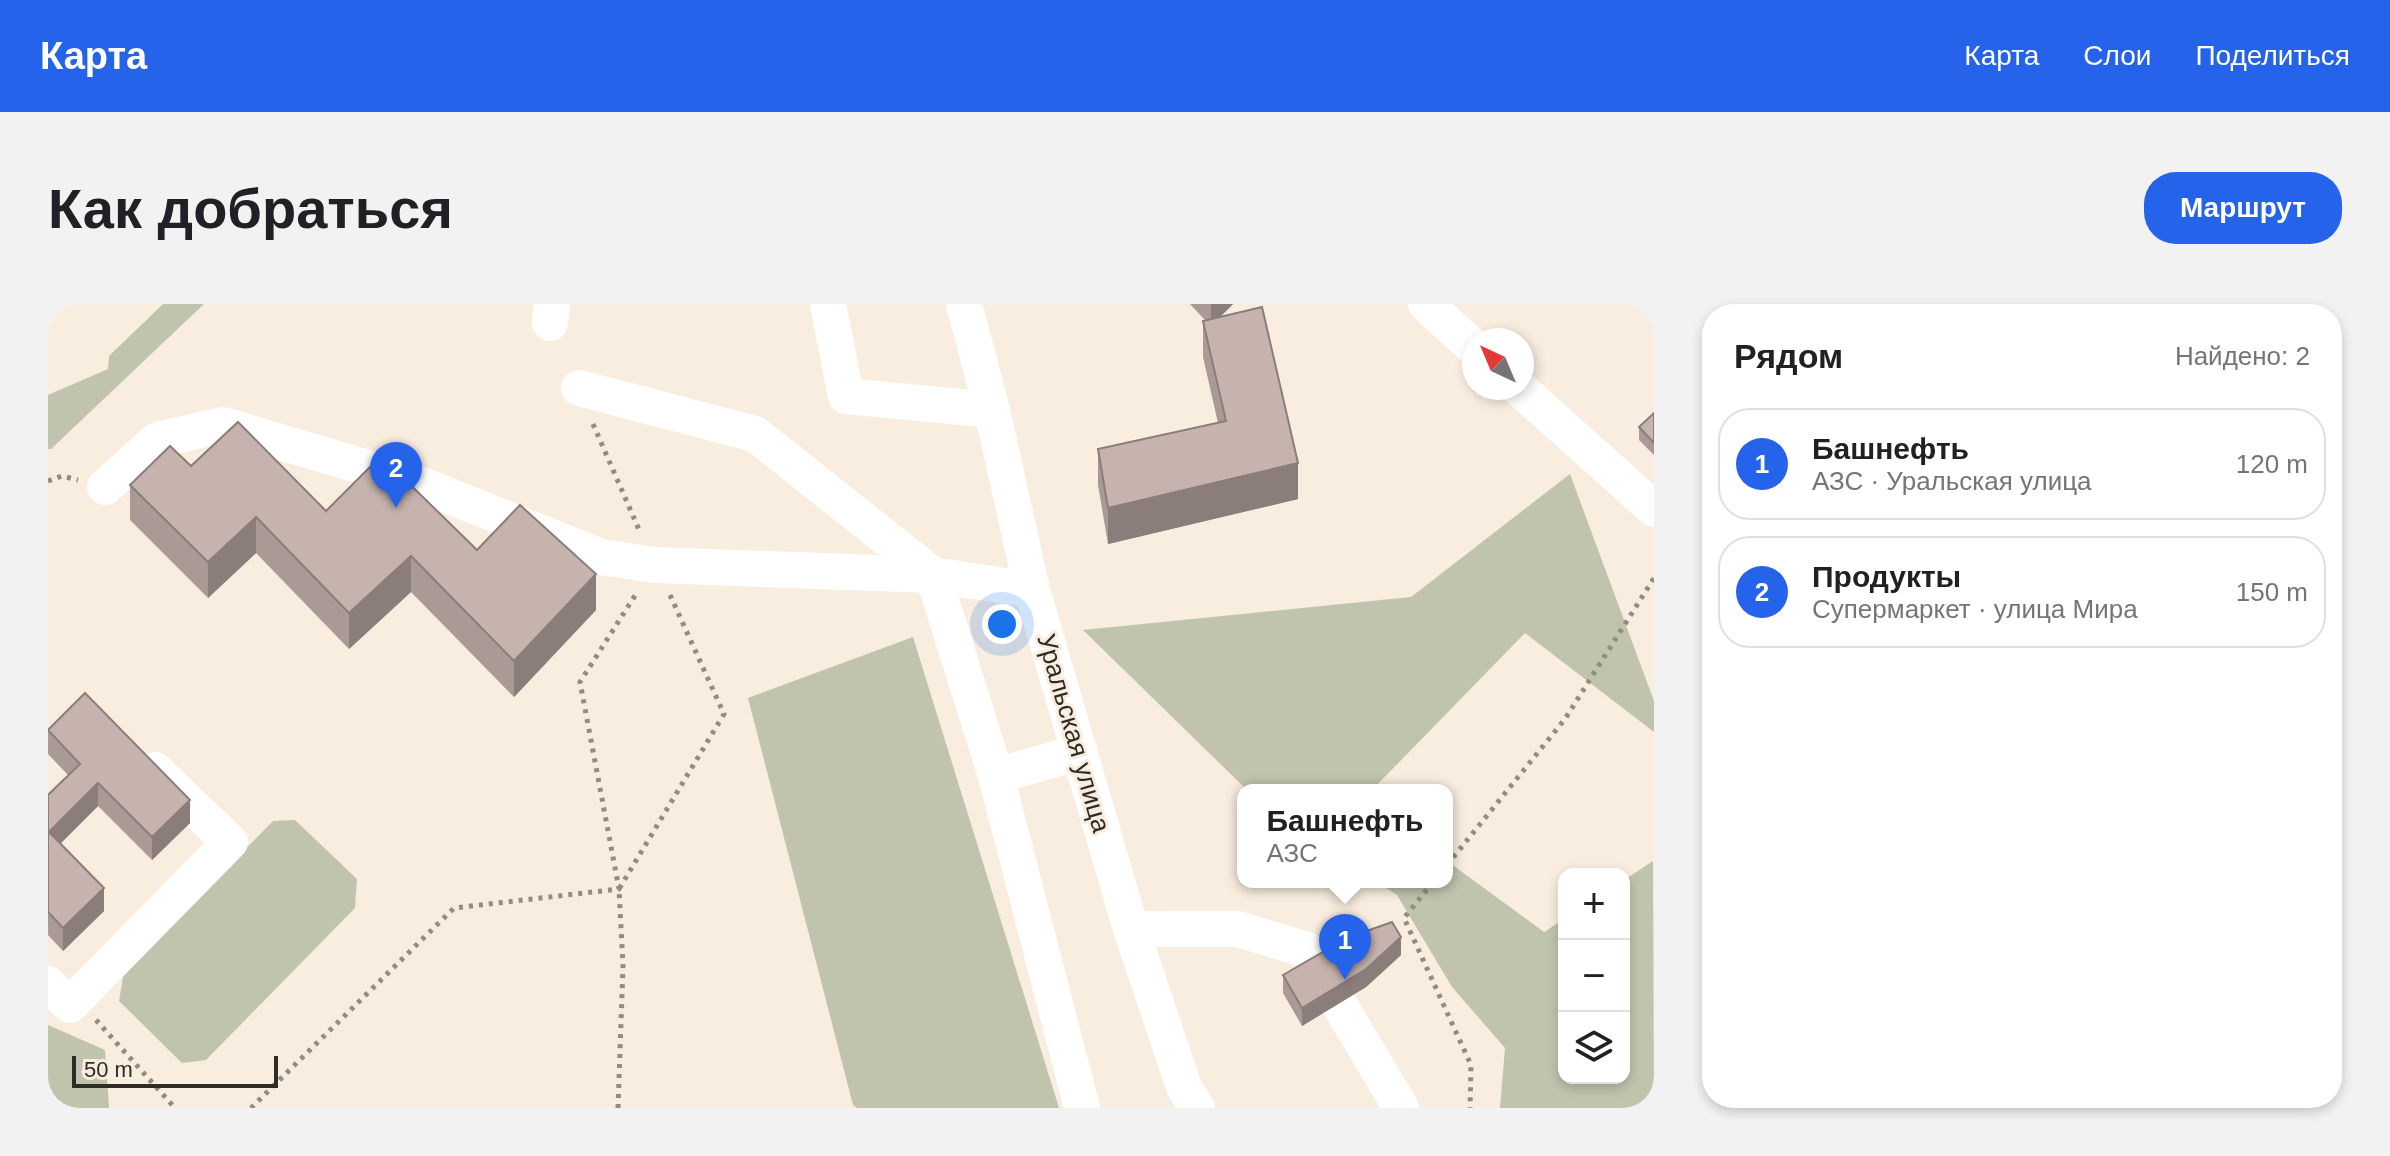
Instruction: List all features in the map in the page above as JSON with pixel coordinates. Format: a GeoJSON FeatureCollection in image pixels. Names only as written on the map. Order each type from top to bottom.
{"type":"FeatureCollection","features":[{"type":"Feature","properties":{"kind":"street","name":"Уральская улица"},"geometry":{"type":"LineString","coordinates":[[964,304],[992,410],[1032,590],[1131,929],[1184,1087],[1197,1108]]}},
{"type":"Feature","properties":{"kind":"street"},"geometry":{"type":"LineString","coordinates":[[1426,304],[1462,337]]}},
{"type":"Feature","properties":{"kind":"street"},"geometry":{"type":"LineString","coordinates":[[819,307],[846,396],[992,410]]}},
{"type":"Feature","properties":{"kind":"street"},"geometry":{"type":"LineString","coordinates":[[579,388],[755,434],[933,575],[996,776],[1082,1108]]}},
{"type":"Feature","properties":{"kind":"street"},"geometry":{"type":"LineString","coordinates":[[1532,400],[1654,509]]}},
{"type":"Feature","properties":{"kind":"street"},"geometry":{"type":"LineString","coordinates":[[105,487],[157,440],[223,425],[415,482],[601,557],[656,565],[933,575],[1032,590]]}},
{"type":"Feature","properties":{"kind":"street"},"geometry":{"type":"LineString","coordinates":[[62,991],[230,842],[133,749]]}},
{"type":"Feature","properties":{"kind":"street"},"geometry":{"type":"LineString","coordinates":[[996,776],[1080,752]]}},
{"type":"Feature","properties":{"kind":"street"},"geometry":{"type":"LineString","coordinates":[[1131,929],[1238,929],[1307,950],[1320,971]]}},
{"type":"Feature","properties":{"kind":"street"},"geometry":{"type":"LineString","coordinates":[[1339,1004],[1401,1108]]}},
{"type":"Feature","properties":{"kind":"path"},"geometry":{"type":"LineString","coordinates":[[579,388],[656,565]]}},
{"type":"Feature","properties":{"kind":"path"},"geometry":{"type":"LineString","coordinates":[[593,423],[724,714],[619,889]]}},
{"type":"Feature","properties":{"kind":"path"},"geometry":{"type":"LineString","coordinates":[[618,1108],[623,966],[619,889],[580,682],[656,565]]}},
{"type":"Feature","properties":{"kind":"path"},"geometry":{"type":"LineString","coordinates":[[1453,858],[1565,719],[1654,578]]}},
{"type":"Feature","properties":{"kind":"path"},"geometry":{"type":"LineString","coordinates":[[1428,888],[1404,918],[1471,1065],[1470,1108]]}},
{"type":"Feature","properties":{"kind":"path"},"geometry":{"type":"LineString","coordinates":[[251,1108],[454,908],[619,889]]}},
{"type":"Feature","properties":{"kind":"path"},"geometry":{"type":"LineString","coordinates":[[62,991],[175,1108]]}},
{"type":"Feature","properties":{"kind":"green space"},"geometry":{"type":"Polygon","coordinates":[[[163,304],[204,304],[48,449],[48,395],[108,369],[109,356],[163,304]]]}},
{"type":"Feature","properties":{"kind":"green space"},"geometry":{"type":"Polygon","coordinates":[[[1570,474],[1654,701],[1654,732],[1525,633],[1378,784],[1241,784],[1083,630],[1411,597],[1570,474]]]}},
{"type":"Feature","properties":{"kind":"green space"},"geometry":{"type":"Polygon","coordinates":[[[913,637],[1059,1108],[857,1108],[853,1105],[748,698],[913,637]]]}},
{"type":"Feature","properties":{"kind":"green space"},"geometry":{"type":"Polygon","coordinates":[[[295,820],[357,879],[355,908],[206,1060],[182,1063],[119,1001],[124,972],[273,821],[295,820]]]}},
{"type":"Feature","properties":{"kind":"green space"},"geometry":{"type":"Polygon","coordinates":[[[1653,861],[1654,1108],[1500,1108],[1505,1048],[1452,987],[1397,895],[1386,888],[1453,888],[1453,865],[1544,932],[1558,923],[1558,1084],[1630,1084],[1630,876],[1653,861]]]}},
{"type":"Feature","properties":{"kind":"green space"},"geometry":{"type":"Polygon","coordinates":[[[48,1025],[105,1050],[109,1108],[54,1108],[48,1103],[48,1025]]]}},
{"type":"Feature","properties":{"kind":"building"},"geometry":{"type":"Polygon","coordinates":[[[1262,307],[1298,463],[1108,508],[1098,449],[1226,421],[1203,321],[1262,307]]]}},
{"type":"Feature","properties":{"kind":"building"},"geometry":{"type":"Polygon","coordinates":[[[1654,413],[1654,443],[1639,427],[1654,413]]]}},
{"type":"Feature","properties":{"kind":"building"},"geometry":{"type":"Polygon","coordinates":[[[238,422],[326,511],[381,456],[477,550],[520,505],[596,574],[514,661],[411,556],[349,613],[256,517],[208,562],[130,485],[170,446],[191,466],[238,422]]]}},
{"type":"Feature","properties":{"kind":"building"},"geometry":{"type":"Polygon","coordinates":[[[85,693],[190,800],[152,837],[98,783],[49,832],[104,888],[63,928],[48,912],[48,795],[80,764],[48,730],[85,693]]]}},
{"type":"Feature","properties":{"kind":"building"},"geometry":{"type":"Polygon","coordinates":[[[1392,922],[1401,937],[1366,969],[1302,1008],[1283,975],[1347,938],[1392,922]]]}},
{"type":"Feature","properties":{"kind":"place","name":"Продукты"},"geometry":{"type":"Point","coordinates":[396,508]}},
{"type":"Feature","properties":{"kind":"place","name":"Башнефть"},"geometry":{"type":"Point","coordinates":[1345,980]}}]}
